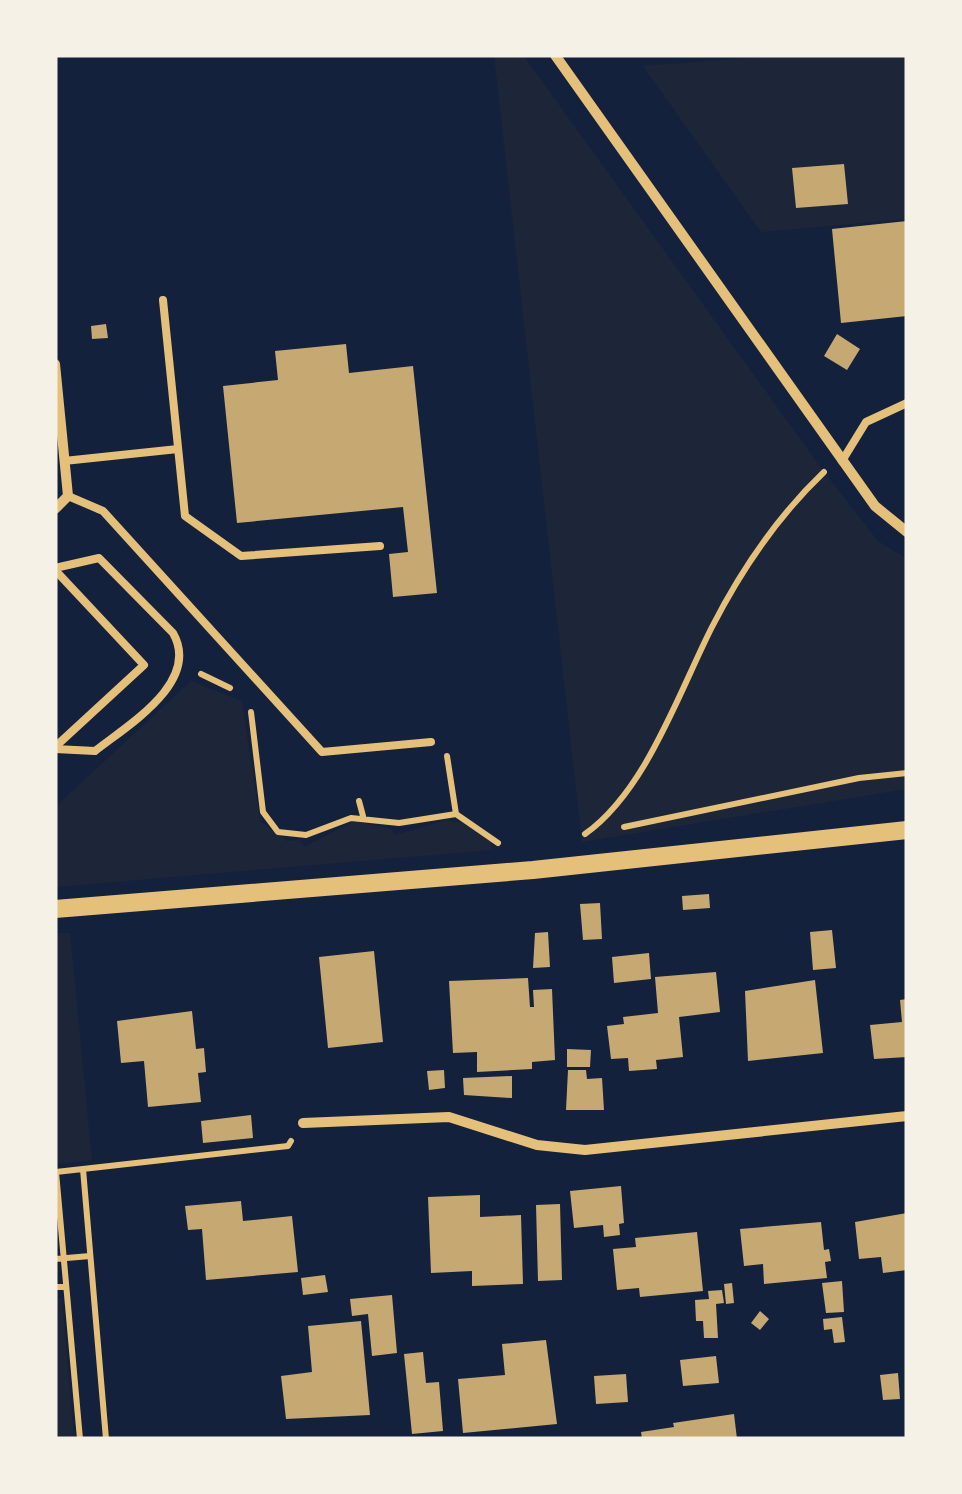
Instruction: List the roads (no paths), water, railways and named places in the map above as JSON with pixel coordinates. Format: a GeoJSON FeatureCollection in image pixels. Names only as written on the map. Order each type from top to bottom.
{"type":"FeatureCollection","features":[{"type":"Feature","properties":{"kind":"street"},"geometry":{"type":"LineString","coordinates":[[554,55],[875,506],[907,532]]}},
{"type":"Feature","properties":{"kind":"street"},"geometry":{"type":"LineString","coordinates":[[55,364],[68,496],[55,510]]}},
{"type":"Feature","properties":{"kind":"street"},"geometry":{"type":"LineString","coordinates":[[55,908],[533,870],[907,830]]}},
{"type":"Feature","properties":{"kind":"street"},"geometry":{"type":"LineString","coordinates":[[303,1124],[449,1117],[536,1145],[584,1150],[907,1116]]}},
{"type":"Feature","properties":{"kind":"lane"},"geometry":{"type":"LineString","coordinates":[[163,300],[185,516],[241,556],[380,546]]}},
{"type":"Feature","properties":{"kind":"lane"},"geometry":{"type":"LineString","coordinates":[[842,461],[866,422],[907,403]]}},
{"type":"Feature","properties":{"kind":"lane"},"geometry":{"type":"LineString","coordinates":[[64,461],[178,449]]}},
{"type":"Feature","properties":{"kind":"lane"},"geometry":{"type":"LineString","coordinates":[[68,496],[104,512],[322,752],[431,742]]}},
{"type":"Feature","properties":{"kind":"lane"},"geometry":{"type":"LineString","coordinates":[[91,558],[106,563],[173,634],[181,660],[170,684],[95,751],[55,748],[144,665],[55,568],[91,558]]}}]}
